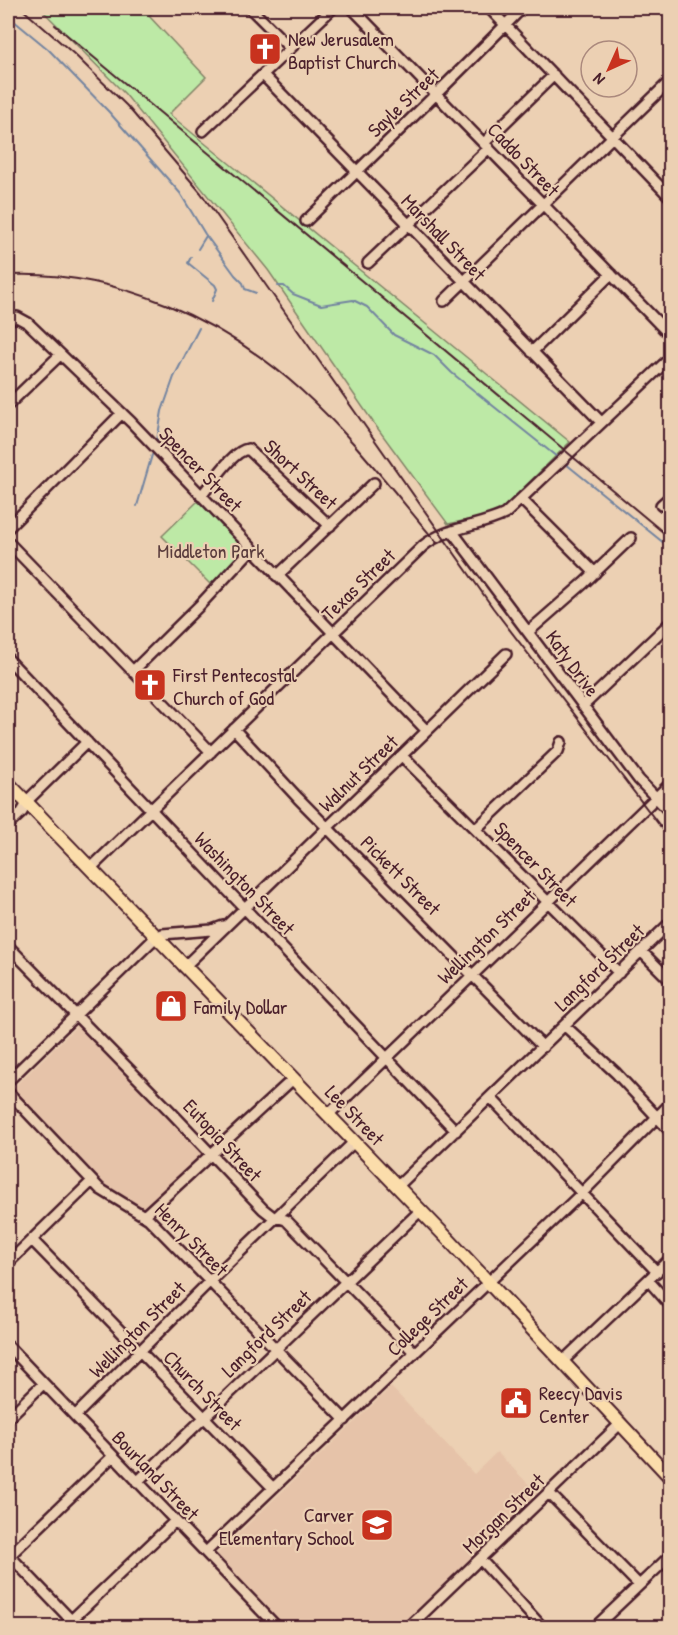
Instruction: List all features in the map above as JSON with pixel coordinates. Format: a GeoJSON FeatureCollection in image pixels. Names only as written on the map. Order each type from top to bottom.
{"type":"FeatureCollection","features":[{"type":"Feature","properties":{"kind":"main road","name":"Lee Street"},"geometry":{"type":"LineString","coordinates":[[8,783],[489,1283],[670,1477]]}},
{"type":"Feature","properties":{"kind":"street"},"geometry":{"type":"LineString","coordinates":[[250,8],[290,48]]}},
{"type":"Feature","properties":{"kind":"street"},"geometry":{"type":"LineString","coordinates":[[203,130],[333,8]]}},
{"type":"Feature","properties":{"kind":"street","name":"Caddo Street"},"geometry":{"type":"LineString","coordinates":[[352,8],[670,335]]}},
{"type":"Feature","properties":{"kind":"street"},"geometry":{"type":"LineString","coordinates":[[489,8],[670,197]]}},
{"type":"Feature","properties":{"kind":"street","name":"Sayle Street"},"geometry":{"type":"LineString","coordinates":[[306,220],[522,8]]}},
{"type":"Feature","properties":{"kind":"street","name":"Marshall Street"},"geometry":{"type":"LineString","coordinates":[[263,75],[601,422]]}},
{"type":"Feature","properties":{"kind":"street"},"geometry":{"type":"LineString","coordinates":[[368,263],[409,226],[554,75]]}},
{"type":"Feature","properties":{"kind":"street"},"geometry":{"type":"LineString","coordinates":[[444,301],[670,81]]}},
{"type":"Feature","properties":{"kind":"street"},"geometry":{"type":"LineString","coordinates":[[532,352],[612,274]]}},
{"type":"Feature","properties":{"kind":"street","name":"Spencer Street"},"geometry":{"type":"LineString","coordinates":[[12,319],[28,323],[122,413],[427,731]]}},
{"type":"Feature","properties":{"kind":"street"},"geometry":{"type":"LineString","coordinates":[[8,405],[60,355]]}},
{"type":"Feature","properties":{"kind":"street","name":"Texas Street"},"geometry":{"type":"LineString","coordinates":[[91,868],[432,538],[505,514],[670,358]]}},
{"type":"Feature","properties":{"kind":"street"},"geometry":{"type":"LineString","coordinates":[[8,528],[122,413]]}},
{"type":"Feature","properties":{"kind":"street","name":"Short Street"},"geometry":{"type":"LineString","coordinates":[[201,496],[232,459],[241,450],[248,449],[330,526]]}},
{"type":"Feature","properties":{"kind":"street"},"geometry":{"type":"LineString","coordinates":[[278,576],[374,483]]}},
{"type":"Feature","properties":{"kind":"street"},"geometry":{"type":"LineString","coordinates":[[661,505],[670,497]]}},
{"type":"Feature","properties":{"kind":"street"},"geometry":{"type":"LineString","coordinates":[[521,499],[595,573]]}},
{"type":"Feature","properties":{"kind":"street","name":"Katy Drive"},"geometry":{"type":"LineString","coordinates":[[452,531],[639,780],[670,812]]}},
{"type":"Feature","properties":{"kind":"street"},"geometry":{"type":"LineString","coordinates":[[528,632],[631,538]]}},
{"type":"Feature","properties":{"kind":"street"},"geometry":{"type":"LineString","coordinates":[[8,542],[211,752]]}},
{"type":"Feature","properties":{"kind":"street"},"geometry":{"type":"LineString","coordinates":[[133,671],[199,606],[252,549]]}},
{"type":"Feature","properties":{"kind":"street"},"geometry":{"type":"LineString","coordinates":[[583,706],[670,623]]}},
{"type":"Feature","properties":{"kind":"street","name":"Walnut Street"},"geometry":{"type":"LineString","coordinates":[[184,967],[506,654]]}},
{"type":"Feature","properties":{"kind":"street","name":"Washington Street"},"geometry":{"type":"LineString","coordinates":[[8,659],[456,1131]]}},
{"type":"Feature","properties":{"kind":"street","name":"Pickett Street"},"geometry":{"type":"LineString","coordinates":[[234,729],[543,1047]]}},
{"type":"Feature","properties":{"kind":"street"},"geometry":{"type":"LineString","coordinates":[[8,825],[30,798],[87,742]]}},
{"type":"Feature","properties":{"kind":"street"},"geometry":{"type":"LineString","coordinates":[[476,829],[558,751],[561,742]]}},
{"type":"Feature","properties":{"kind":"street","name":"Spencer Street"},"geometry":{"type":"LineString","coordinates":[[402,756],[619,973]]}},
{"type":"Feature","properties":{"kind":"street","name":"Wellington Street"},"geometry":{"type":"LineString","coordinates":[[328,1115],[670,784]]}},
{"type":"Feature","properties":{"kind":"street","name":"Walnut Street"},"geometry":{"type":"LineString","coordinates":[[156,937],[172,932],[221,928],[235,918]]}},
{"type":"Feature","properties":{"kind":"street","name":"Langford Street"},"geometry":{"type":"LineString","coordinates":[[397,1187],[670,923]]}},
{"type":"Feature","properties":{"kind":"street"},"geometry":{"type":"LineString","coordinates":[[8,1082],[156,937]]}},
{"type":"Feature","properties":{"kind":"street","name":"Eutopia Street"},"geometry":{"type":"LineString","coordinates":[[8,946],[263,1209],[276,1218],[286,1220],[415,1353]]}},
{"type":"Feature","properties":{"kind":"street"},"geometry":{"type":"LineString","coordinates":[[641,951],[670,980]]}},
{"type":"Feature","properties":{"kind":"street"},"geometry":{"type":"LineString","coordinates":[[565,1026],[616,1073],[670,1131]]}},
{"type":"Feature","properties":{"kind":"street"},"geometry":{"type":"LineString","coordinates":[[145,1215],[293,1079]]}},
{"type":"Feature","properties":{"kind":"street","name":"Henry Street"},"geometry":{"type":"LineString","coordinates":[[8,1092],[92,1182],[107,1194],[145,1215],[345,1420]]}},
{"type":"Feature","properties":{"kind":"street"},"geometry":{"type":"LineString","coordinates":[[491,1098],[657,1272]]}},
{"type":"Feature","properties":{"kind":"street","name":"College Street"},"geometry":{"type":"LineString","coordinates":[[206,1552],[489,1283],[670,1104]]}},
{"type":"Feature","properties":{"kind":"street","name":"Wellington Street"},"geometry":{"type":"LineString","coordinates":[[75,1416],[354,1142]]}},
{"type":"Feature","properties":{"kind":"street"},"geometry":{"type":"LineString","coordinates":[[8,1263],[92,1182]]}},
{"type":"Feature","properties":{"kind":"street","name":"Langford Street"},"geometry":{"type":"LineString","coordinates":[[137,1482],[420,1211]]}},
{"type":"Feature","properties":{"kind":"street","name":"Church Street"},"geometry":{"type":"LineString","coordinates":[[32,1240],[273,1488]]}},
{"type":"Feature","properties":{"kind":"street"},"geometry":{"type":"LineString","coordinates":[[562,1361],[670,1259]]}},
{"type":"Feature","properties":{"kind":"street"},"geometry":{"type":"LineString","coordinates":[[648,1280],[670,1305]]}},
{"type":"Feature","properties":{"kind":"street","name":"Bourland Street"},"geometry":{"type":"LineString","coordinates":[[8,1346],[278,1628]]}},
{"type":"Feature","properties":{"kind":"street"},"geometry":{"type":"LineString","coordinates":[[8,1418],[43,1384]]}},
{"type":"Feature","properties":{"kind":"street","name":"Morgan Street"},"geometry":{"type":"LineString","coordinates":[[408,1628],[621,1423]]}},
{"type":"Feature","properties":{"kind":"street"},"geometry":{"type":"LineString","coordinates":[[71,1620],[8,1555],[113,1456]]}},
{"type":"Feature","properties":{"kind":"street"},"geometry":{"type":"LineString","coordinates":[[549,1493],[639,1586]]}},
{"type":"Feature","properties":{"kind":"street"},"geometry":{"type":"LineString","coordinates":[[63,1628],[175,1521]]}},
{"type":"Feature","properties":{"kind":"street"},"geometry":{"type":"LineString","coordinates":[[594,1628],[670,1556]]}},
{"type":"Feature","properties":{"kind":"street"},"geometry":{"type":"LineString","coordinates":[[480,1559],[543,1628]]}},
{"type":"Feature","properties":{"kind":"shaded area"},"geometry":{"type":"Polygon","coordinates":[[[79,1024],[204,1153],[145,1208],[110,1192],[11,1090],[79,1024]]]}},
{"type":"Feature","properties":{"kind":"shaded area","name":"Carver Elementary School"},"geometry":{"type":"Polygon","coordinates":[[[391,1387],[474,1474],[497,1452],[539,1495],[401,1627],[285,1627],[216,1555],[391,1387]]]}},
{"type":"Feature","properties":{"kind":"green space"},"geometry":{"type":"Polygon","coordinates":[[[40,8],[157,8],[149,16],[206,77],[169,114],[570,442],[493,515],[448,524],[373,422],[268,270],[125,94],[40,8]]]}},
{"type":"Feature","properties":{"kind":"green space","name":"Middleton Park"},"geometry":{"type":"Polygon","coordinates":[[[199,500],[247,550],[212,586],[162,536],[199,500]]]}},
{"type":"Feature","properties":{"kind":"waterway"},"geometry":{"type":"LineString","coordinates":[[8,16],[48,49],[109,112],[180,193],[205,234],[243,283],[245,289],[256,293]]}},
{"type":"Feature","properties":{"kind":"waterway"},"geometry":{"type":"LineString","coordinates":[[198,249],[206,236]]}},
{"type":"Feature","properties":{"kind":"waterway"},"geometry":{"type":"LineString","coordinates":[[191,257],[188,263],[217,289],[212,301]]}},
{"type":"Feature","properties":{"kind":"waterway"},"geometry":{"type":"LineString","coordinates":[[278,286],[284,286],[293,294],[321,305],[353,300],[367,307],[394,335],[434,355],[452,373],[557,457]]}},
{"type":"Feature","properties":{"kind":"waterway"},"geometry":{"type":"LineString","coordinates":[[157,441],[162,411],[174,377],[199,328]]}},
{"type":"Feature","properties":{"kind":"waterway"},"geometry":{"type":"LineString","coordinates":[[137,506],[152,455]]}},
{"type":"Feature","properties":{"kind":"waterway"},"geometry":{"type":"LineString","coordinates":[[566,464],[670,548]]}},
{"type":"Feature","properties":{"kind":"railway"},"geometry":{"type":"LineString","coordinates":[[21,8],[74,54],[127,106],[201,193],[493,608],[670,839]]}},
{"type":"Feature","properties":{"kind":"railway"},"geometry":{"type":"LineString","coordinates":[[55,25],[670,538]]}},
{"type":"Feature","properties":{"kind":"railway"},"geometry":{"type":"LineString","coordinates":[[8,275],[48,276],[88,281],[127,290],[202,321],[237,341],[270,364],[319,407],[371,464],[437,543]]}},
{"type":"Feature","properties":{"kind":"place","name":"New Jerusalem Baptist Church"},"geometry":{"type":"Point","coordinates":[265,49]}},
{"type":"Feature","properties":{"kind":"place","name":"First Pentecostal Church of God"},"geometry":{"type":"Point","coordinates":[150,685]}},
{"type":"Feature","properties":{"kind":"place","name":"Family Dollar"},"geometry":{"type":"Point","coordinates":[171,1006]}},
{"type":"Feature","properties":{"kind":"place","name":"Reecy Davis Center"},"geometry":{"type":"Point","coordinates":[516,1403]}},
{"type":"Feature","properties":{"kind":"place","name":"Carver Elementary School"},"geometry":{"type":"Point","coordinates":[377,1525]}}]}
